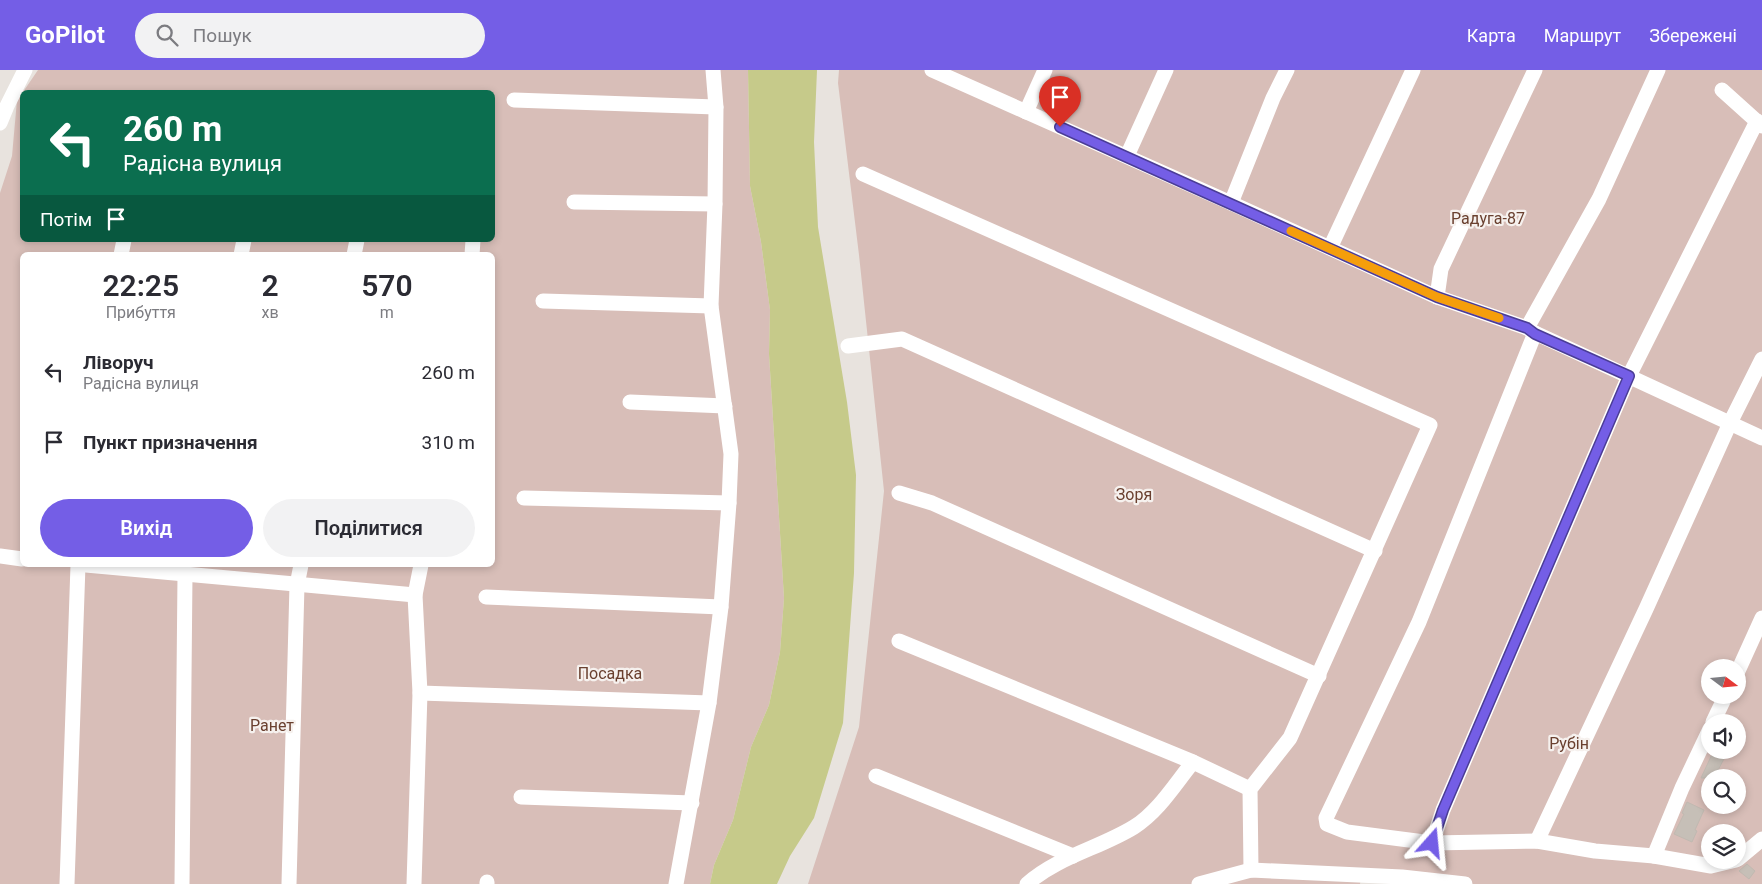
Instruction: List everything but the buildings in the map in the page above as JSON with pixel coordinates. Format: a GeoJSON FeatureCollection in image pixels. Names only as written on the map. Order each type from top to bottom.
{"type":"FeatureCollection","features":[{"type":"Feature","properties":{"kind":"street"},"geometry":{"type":"LineString","coordinates":[[0,123],[6,106],[25,70]]}},
{"type":"Feature","properties":{"kind":"street"},"geometry":{"type":"LineString","coordinates":[[676,884],[709,703],[729,503],[731,454],[711,306],[716,107],[713,70]]}},
{"type":"Feature","properties":{"kind":"street"},"geometry":{"type":"LineString","coordinates":[[932,70],[1127,156],[1437,297],[1531,331],[1762,438]]}},
{"type":"Feature","properties":{"kind":"street"},"geometry":{"type":"LineString","coordinates":[[1026,112],[1046,70]]}},
{"type":"Feature","properties":{"kind":"street"},"geometry":{"type":"LineString","coordinates":[[1127,156],[1166,70]]}},
{"type":"Feature","properties":{"kind":"street"},"geometry":{"type":"LineString","coordinates":[[1230,203],[1273,98],[1287,70]]}},
{"type":"Feature","properties":{"kind":"street"},"geometry":{"type":"LineString","coordinates":[[1330,248],[1413,70]]}},
{"type":"Feature","properties":{"kind":"street"},"geometry":{"type":"LineString","coordinates":[[1437,297],[1440,269],[1535,70]]}},
{"type":"Feature","properties":{"kind":"street"},"geometry":{"type":"LineString","coordinates":[[1658,70],[1599,199],[1531,331],[1419,622],[1326,818],[1327,824],[1347,832],[1432,843],[1537,841],[1595,851],[1654,856],[1701,864]]}},
{"type":"Feature","properties":{"kind":"street"},"geometry":{"type":"LineString","coordinates":[[1432,843],[1443,810],[1629,376],[1759,123],[1722,90]]}},
{"type":"Feature","properties":{"kind":"street"},"geometry":{"type":"LineString","coordinates":[[514,100],[716,107]]}},
{"type":"Feature","properties":{"kind":"street"},"geometry":{"type":"LineString","coordinates":[[863,174],[1430,425],[1290,738],[1250,789],[1251,870]]}},
{"type":"Feature","properties":{"kind":"street"},"geometry":{"type":"LineString","coordinates":[[574,202],[715,204]]}},
{"type":"Feature","properties":{"kind":"street"},"geometry":{"type":"LineString","coordinates":[[543,301],[711,306]]}},
{"type":"Feature","properties":{"kind":"street"},"geometry":{"type":"LineString","coordinates":[[848,346],[902,339],[1375,551]]}},
{"type":"Feature","properties":{"kind":"street"},"geometry":{"type":"LineString","coordinates":[[1537,841],[1646,609],[1730,423],[1762,359]]}},
{"type":"Feature","properties":{"kind":"street"},"geometry":{"type":"LineString","coordinates":[[630,402],[725,406]]}},
{"type":"Feature","properties":{"kind":"street"},"geometry":{"type":"LineString","coordinates":[[899,493],[932,503],[1318,676]]}},
{"type":"Feature","properties":{"kind":"street"},"geometry":{"type":"LineString","coordinates":[[524,498],[729,503]]}},
{"type":"Feature","properties":{"kind":"street"},"geometry":{"type":"LineString","coordinates":[[0,556],[20,559]]}},
{"type":"Feature","properties":{"kind":"street"},"geometry":{"type":"LineString","coordinates":[[67,884],[78,567]]}},
{"type":"Feature","properties":{"kind":"street"},"geometry":{"type":"LineString","coordinates":[[116,567],[190,572],[297,585],[416,595]]}},
{"type":"Feature","properties":{"kind":"street"},"geometry":{"type":"LineString","coordinates":[[289,884],[297,585],[300,567]]}},
{"type":"Feature","properties":{"kind":"street"},"geometry":{"type":"LineString","coordinates":[[414,884],[420,693],[416,595],[421,567]]}},
{"type":"Feature","properties":{"kind":"street"},"geometry":{"type":"LineString","coordinates":[[182,884],[190,572]]}},
{"type":"Feature","properties":{"kind":"street"},"geometry":{"type":"LineString","coordinates":[[486,597],[720,607]]}},
{"type":"Feature","properties":{"kind":"street"},"geometry":{"type":"LineString","coordinates":[[1743,659],[1762,618]]}},
{"type":"Feature","properties":{"kind":"street"},"geometry":{"type":"LineString","coordinates":[[899,641],[1193,762],[1250,789]]}},
{"type":"Feature","properties":{"kind":"street"},"geometry":{"type":"LineString","coordinates":[[420,693],[709,703]]}},
{"type":"Feature","properties":{"kind":"street"},"geometry":{"type":"LineString","coordinates":[[1654,856],[1701,748]]}},
{"type":"Feature","properties":{"kind":"street"},"geometry":{"type":"LineString","coordinates":[[1027,884],[1073,856],[1134,826],[1155,809],[1193,762]]}},
{"type":"Feature","properties":{"kind":"street"},"geometry":{"type":"LineString","coordinates":[[876,776],[1073,856]]}},
{"type":"Feature","properties":{"kind":"street"},"geometry":{"type":"LineString","coordinates":[[521,797],[692,803]]}},
{"type":"Feature","properties":{"kind":"street"},"geometry":{"type":"LineString","coordinates":[[1746,852],[1762,839]]}},
{"type":"Feature","properties":{"kind":"street"},"geometry":{"type":"LineString","coordinates":[[1199,884],[1251,870],[1402,877],[1465,884]]}},
{"type":"Feature","properties":{"kind":"green space"},"geometry":{"type":"Polygon","coordinates":[[[38,70],[748,70],[750,186],[761,242],[770,310],[769,354],[784,598],[780,652],[769,705],[751,747],[733,820],[714,865],[710,884],[0,884],[0,193],[12,156],[17,100],[20,96],[20,242],[495,242],[495,90],[24,90],[38,70]]]}},
{"type":"Feature","properties":{"kind":"green space"},"geometry":{"type":"Polygon","coordinates":[[[839,70],[1762,70],[1762,884],[1410,884],[1361,878],[1360,884],[808,884],[859,727],[884,491],[859,255],[838,83],[839,70]]]}},
{"type":"Feature","properties":{"kind":"shaded area"},"geometry":{"type":"Polygon","coordinates":[[[748,70],[817,70],[814,142],[818,227],[847,402],[856,475],[854,573],[843,723],[814,818],[790,856],[777,884],[710,884],[714,865],[733,820],[751,747],[769,705],[780,652],[784,598],[769,354],[770,310],[761,242],[750,186],[748,70]]]}},
{"type":"Feature","properties":{"kind":"slow traffic"},"geometry":{"type":"LineString","coordinates":[[1291,231],[1437,297],[1499,318]]}},
{"type":"Feature","properties":{"kind":"route"},"geometry":{"type":"LineString","coordinates":[[1060,127],[1437,297],[1527,328],[1535,334],[1629,376],[1443,810],[1432,843]]}},
{"type":"Feature","properties":{"kind":"park label","name":"Радуга-87"},"geometry":{"type":"Point","coordinates":[1488,218]}},
{"type":"Feature","properties":{"kind":"park label","name":"Зоря"},"geometry":{"type":"Point","coordinates":[1134,494]}},
{"type":"Feature","properties":{"kind":"park label","name":"Посадка"},"geometry":{"type":"Point","coordinates":[610,673]}},
{"type":"Feature","properties":{"kind":"park label","name":"Ранет"},"geometry":{"type":"Point","coordinates":[272,725]}},
{"type":"Feature","properties":{"kind":"park label","name":"Рубін"},"geometry":{"type":"Point","coordinates":[1569,743]}}]}
